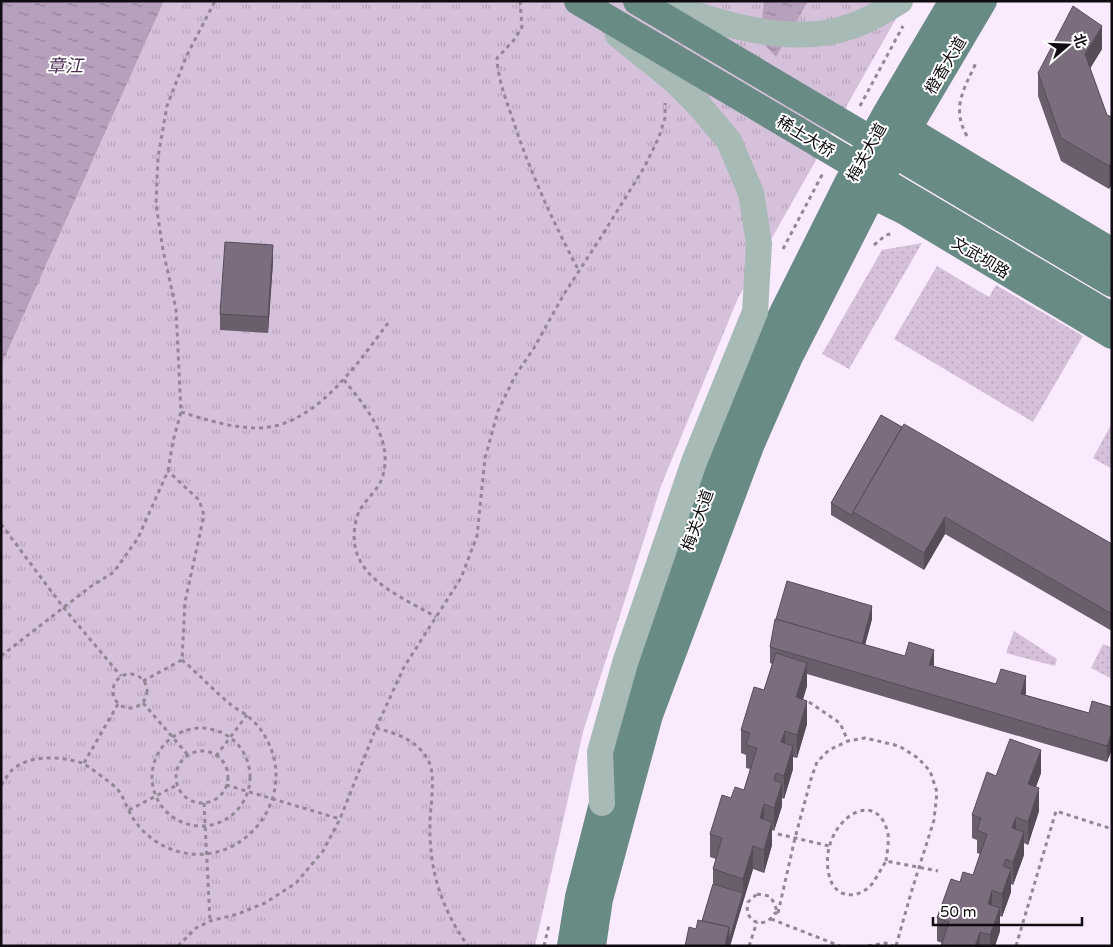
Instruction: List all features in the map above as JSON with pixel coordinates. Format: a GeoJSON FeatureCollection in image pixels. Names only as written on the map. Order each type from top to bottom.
{"type":"FeatureCollection","features":[{"type":"Feature","properties":{"kind":"main road","name":"稀土大桥"},"geometry":{"type":"LineString","coordinates":[[577,1],[1112,317]]}},
{"type":"Feature","properties":{"kind":"main road","name":"稀土大桥"},"geometry":{"type":"LineString","coordinates":[[637,1],[1112,283]]}},
{"type":"Feature","properties":{"kind":"main road","name":"橙香大道"},"geometry":{"type":"LineString","coordinates":[[896,122],[953,1]]}},
{"type":"Feature","properties":{"kind":"main road","name":"橙香大道"},"geometry":{"type":"LineString","coordinates":[[896,122],[983,1]]}},
{"type":"Feature","properties":{"kind":"main road","name":"梅关大道"},"geometry":{"type":"LineString","coordinates":[[571,946],[579,897],[627,710],[728,438],[765,349],[860,188],[896,122]]}},
{"type":"Feature","properties":{"kind":"main road"},"geometry":{"type":"LineString","coordinates":[[896,122],[1112,252]]}},
{"type":"Feature","properties":{"kind":"main road","name":"梅关大道"},"geometry":{"type":"LineString","coordinates":[[592,946],[599,899],[649,715],[754,437],[860,188]]}},
{"type":"Feature","properties":{"kind":"main road","name":"文武坝路"},"geometry":{"type":"LineString","coordinates":[[860,188],[905,211],[1112,335]]}},
{"type":"Feature","properties":{"kind":"street"},"geometry":{"type":"LineString","coordinates":[[577,1],[675,81],[698,104],[728,141],[751,193],[759,244],[754,312],[691,471],[655,572],[600,752],[602,803]]}},
{"type":"Feature","properties":{"kind":"street"},"geometry":{"type":"LineString","coordinates":[[660,1],[737,28],[818,34],[848,28],[877,16],[900,1]]}},
{"type":"Feature","properties":{"kind":"path"},"geometry":{"type":"LineString","coordinates":[[1,656],[63,607],[114,572],[138,538],[168,470],[181,412],[176,309],[163,250],[156,204],[158,157],[167,106],[186,57],[214,1]]}},
{"type":"Feature","properties":{"kind":"path"},"geometry":{"type":"LineString","coordinates":[[520,1],[522,27],[514,40],[497,58],[498,75],[521,146],[562,239],[579,272]]}},
{"type":"Feature","properties":{"kind":"path"},"geometry":{"type":"LineString","coordinates":[[968,137],[963,129],[959,114],[961,93],[979,57]]}},
{"type":"Feature","properties":{"kind":"path"},"geometry":{"type":"LineString","coordinates":[[178,946],[196,928],[210,921],[238,914],[265,903],[296,883],[323,851],[340,819],[376,728],[404,667],[461,578],[477,536],[485,458],[498,411],[515,376],[534,348],[564,294],[644,166],[659,137],[665,118],[665,99]]}},
{"type":"Feature","properties":{"kind":"path"},"geometry":{"type":"LineString","coordinates":[[181,412],[221,424],[260,428],[288,423],[307,411],[344,380],[388,323]]}},
{"type":"Feature","properties":{"kind":"path"},"geometry":{"type":"LineString","coordinates":[[344,380],[366,407],[376,423],[381,438],[384,458],[383,476],[376,490],[363,502],[357,516],[354,538],[358,558],[367,573],[385,587],[436,617]]}},
{"type":"Feature","properties":{"kind":"path"},"geometry":{"type":"LineString","coordinates":[[168,470],[199,500],[204,515],[185,602],[182,660]]}},
{"type":"Feature","properties":{"kind":"path"},"geometry":{"type":"LineString","coordinates":[[1,524],[63,607],[121,676]]}},
{"type":"Feature","properties":{"kind":"path"},"geometry":{"type":"LineString","coordinates":[[143,681],[182,660]]}},
{"type":"Feature","properties":{"kind":"path"},"geometry":{"type":"LineString","coordinates":[[1,785],[11,771],[27,762],[45,757],[84,763],[121,793],[140,828],[165,846],[180,852],[196,854],[226,849],[241,842],[263,820],[272,799],[276,775],[275,760],[263,733],[247,715],[230,705],[204,678],[182,660]]}},
{"type":"Feature","properties":{"kind":"path"},"geometry":{"type":"LineString","coordinates":[[133,674],[143,681],[147,692],[143,703],[130,709],[118,704],[112,692],[116,680],[121,676],[133,674]]}},
{"type":"Feature","properties":{"kind":"path"},"geometry":{"type":"LineString","coordinates":[[809,702],[840,723],[848,741]]}},
{"type":"Feature","properties":{"kind":"path"},"geometry":{"type":"LineString","coordinates":[[143,703],[188,755]]}},
{"type":"Feature","properties":{"kind":"path"},"geometry":{"type":"LineString","coordinates":[[84,763],[118,704]]}},
{"type":"Feature","properties":{"kind":"path"},"geometry":{"type":"LineString","coordinates":[[216,756],[247,715]]}},
{"type":"Feature","properties":{"kind":"path"},"geometry":{"type":"LineString","coordinates":[[376,728],[402,736],[418,747],[430,763],[432,783],[430,825],[433,872],[442,902],[456,930],[468,946]]}},
{"type":"Feature","properties":{"kind":"path"},"geometry":{"type":"LineString","coordinates":[[210,729],[230,737],[240,747],[246,758],[250,781],[243,803],[231,816],[216,824],[205,826],[187,824],[172,816],[163,808],[156,796],[152,775],[154,763],[159,752],[166,743],[186,730],[210,729]]}},
{"type":"Feature","properties":{"kind":"path"},"geometry":{"type":"LineString","coordinates":[[778,913],[769,896],[757,894],[748,902],[746,908],[751,919],[757,922],[764,923],[771,919],[775,913],[778,913],[795,838],[817,762],[829,750],[848,741],[865,738],[899,746],[918,758],[930,771],[937,792],[934,820],[895,946],[885,943],[868,946]]}},
{"type":"Feature","properties":{"kind":"path"},"geometry":{"type":"LineString","coordinates":[[197,752],[207,752],[216,756],[223,762],[227,772],[226,785],[220,796],[204,803],[187,799],[177,785],[176,777],[182,761],[188,755],[197,752]]}},
{"type":"Feature","properties":{"kind":"path"},"geometry":{"type":"LineString","coordinates":[[129,810],[177,785]]}},
{"type":"Feature","properties":{"kind":"path"},"geometry":{"type":"LineString","coordinates":[[226,785],[340,819]]}},
{"type":"Feature","properties":{"kind":"path"},"geometry":{"type":"LineString","coordinates":[[204,803],[210,921]]}},
{"type":"Feature","properties":{"kind":"path"},"geometry":{"type":"LineString","coordinates":[[865,810],[873,812],[885,824],[888,837],[886,861],[871,885],[851,895],[840,893],[832,885],[828,874],[827,857],[834,832],[843,820],[854,813],[865,810]]}},
{"type":"Feature","properties":{"kind":"path"},"geometry":{"type":"LineString","coordinates":[[1016,946],[1056,811],[1112,829]]}},
{"type":"Feature","properties":{"kind":"path"},"geometry":{"type":"LineString","coordinates":[[778,834],[829,846]]}},
{"type":"Feature","properties":{"kind":"path"},"geometry":{"type":"LineString","coordinates":[[886,861],[938,871]]}},
{"type":"Feature","properties":{"kind":"path"},"geometry":{"type":"LineString","coordinates":[[771,919],[840,946]]}},
{"type":"Feature","properties":{"kind":"path"},"geometry":{"type":"LineString","coordinates":[[749,946],[757,922]]}},
{"type":"Feature","properties":{"kind":"green space"},"geometry":{"type":"Polygon","coordinates":[[[164,1],[906,1],[738,298],[661,486],[583,732],[535,946],[1,946],[1,366],[164,1]]]}},
{"type":"Feature","properties":{"kind":"green space"},"geometry":{"type":"Polygon","coordinates":[[[922,243],[849,369],[822,354],[882,250],[922,243]]]}},
{"type":"Feature","properties":{"kind":"green space"},"geometry":{"type":"Polygon","coordinates":[[[937,266],[989,297],[996,285],[1083,336],[1033,422],[894,339],[937,266]]]}},
{"type":"Feature","properties":{"kind":"green space"},"geometry":{"type":"Polygon","coordinates":[[[1112,423],[1112,469],[1093,458],[1112,423]]]}},
{"type":"Feature","properties":{"kind":"green space"},"geometry":{"type":"Polygon","coordinates":[[[1014,631],[1057,659],[1055,666],[1006,653],[1014,631]]]}},
{"type":"Feature","properties":{"kind":"green space"},"geometry":{"type":"Polygon","coordinates":[[[1103,644],[1112,648],[1112,679],[1091,668],[1103,644]]]}},
{"type":"Feature","properties":{"kind":"water","name":"章江"},"geometry":{"type":"Polygon","coordinates":[[[1,1],[164,1],[1,366],[1,1]]]}},
{"type":"Feature","properties":{"kind":"water"},"geometry":{"type":"Polygon","coordinates":[[[764,1],[808,1],[776,57],[765,45],[761,29],[764,1]]]}},
{"type":"Feature","properties":{"kind":"building"},"geometry":{"type":"Polygon","coordinates":[[[1073,6],[1102,26],[1085,54],[1107,115],[1112,117],[1112,162],[1109,166],[1061,138],[1038,73],[1073,6]]]}},
{"type":"Feature","properties":{"kind":"building"},"geometry":{"type":"Polygon","coordinates":[[[225,242],[273,245],[268,317],[220,314],[225,242]]]}},
{"type":"Feature","properties":{"kind":"building"},"geometry":{"type":"Polygon","coordinates":[[[881,415],[902,427],[853,512],[853,516],[831,503],[881,415]]]}},
{"type":"Feature","properties":{"kind":"building"},"geometry":{"type":"Polygon","coordinates":[[[904,424],[1112,544],[1112,614],[945,517],[924,553],[853,512],[904,424]]]}},
{"type":"Feature","properties":{"kind":"building"},"geometry":{"type":"Polygon","coordinates":[[[787,581],[872,606],[862,644],[776,619],[787,581]]]}},
{"type":"Feature","properties":{"kind":"building"},"geometry":{"type":"Polygon","coordinates":[[[775,619],[905,656],[909,642],[934,650],[929,665],[996,684],[1001,669],[1026,676],[1021,694],[1089,713],[1092,701],[1112,707],[1112,732],[1107,746],[770,647],[775,619]]]}},
{"type":"Feature","properties":{"kind":"building"},"geometry":{"type":"Polygon","coordinates":[[[776,653],[807,663],[796,697],[807,701],[797,735],[785,731],[781,742],[793,746],[784,776],[776,773],[774,780],[782,783],[774,808],[764,804],[760,818],[772,822],[764,850],[753,846],[743,879],[713,869],[722,838],[710,834],[722,795],[731,798],[735,787],[744,790],[757,748],[746,745],[750,733],[741,730],[754,687],[764,690],[776,653]]]}},
{"type":"Feature","properties":{"kind":"building"},"geometry":{"type":"Polygon","coordinates":[[[1010,739],[1041,750],[1028,784],[1039,788],[1028,822],[1016,817],[1012,828],[1024,832],[1013,862],[1006,859],[1003,866],[1011,869],[1002,894],[992,890],[988,904],[1000,908],[990,935],[980,932],[975,946],[941,946],[949,922],[937,918],[951,879],[960,882],[963,872],[973,875],[987,834],[977,830],[981,818],[972,815],[987,772],[996,776],[1010,739]]]}},
{"type":"Feature","properties":{"kind":"building"},"geometry":{"type":"Polygon","coordinates":[[[713,884],[743,893],[729,941],[729,927],[702,921],[713,884]]]}},
{"type":"Feature","properties":{"kind":"building"},"geometry":{"type":"Polygon","coordinates":[[[698,920],[729,927],[725,946],[685,946],[689,927],[696,929],[698,920]]]}}]}
